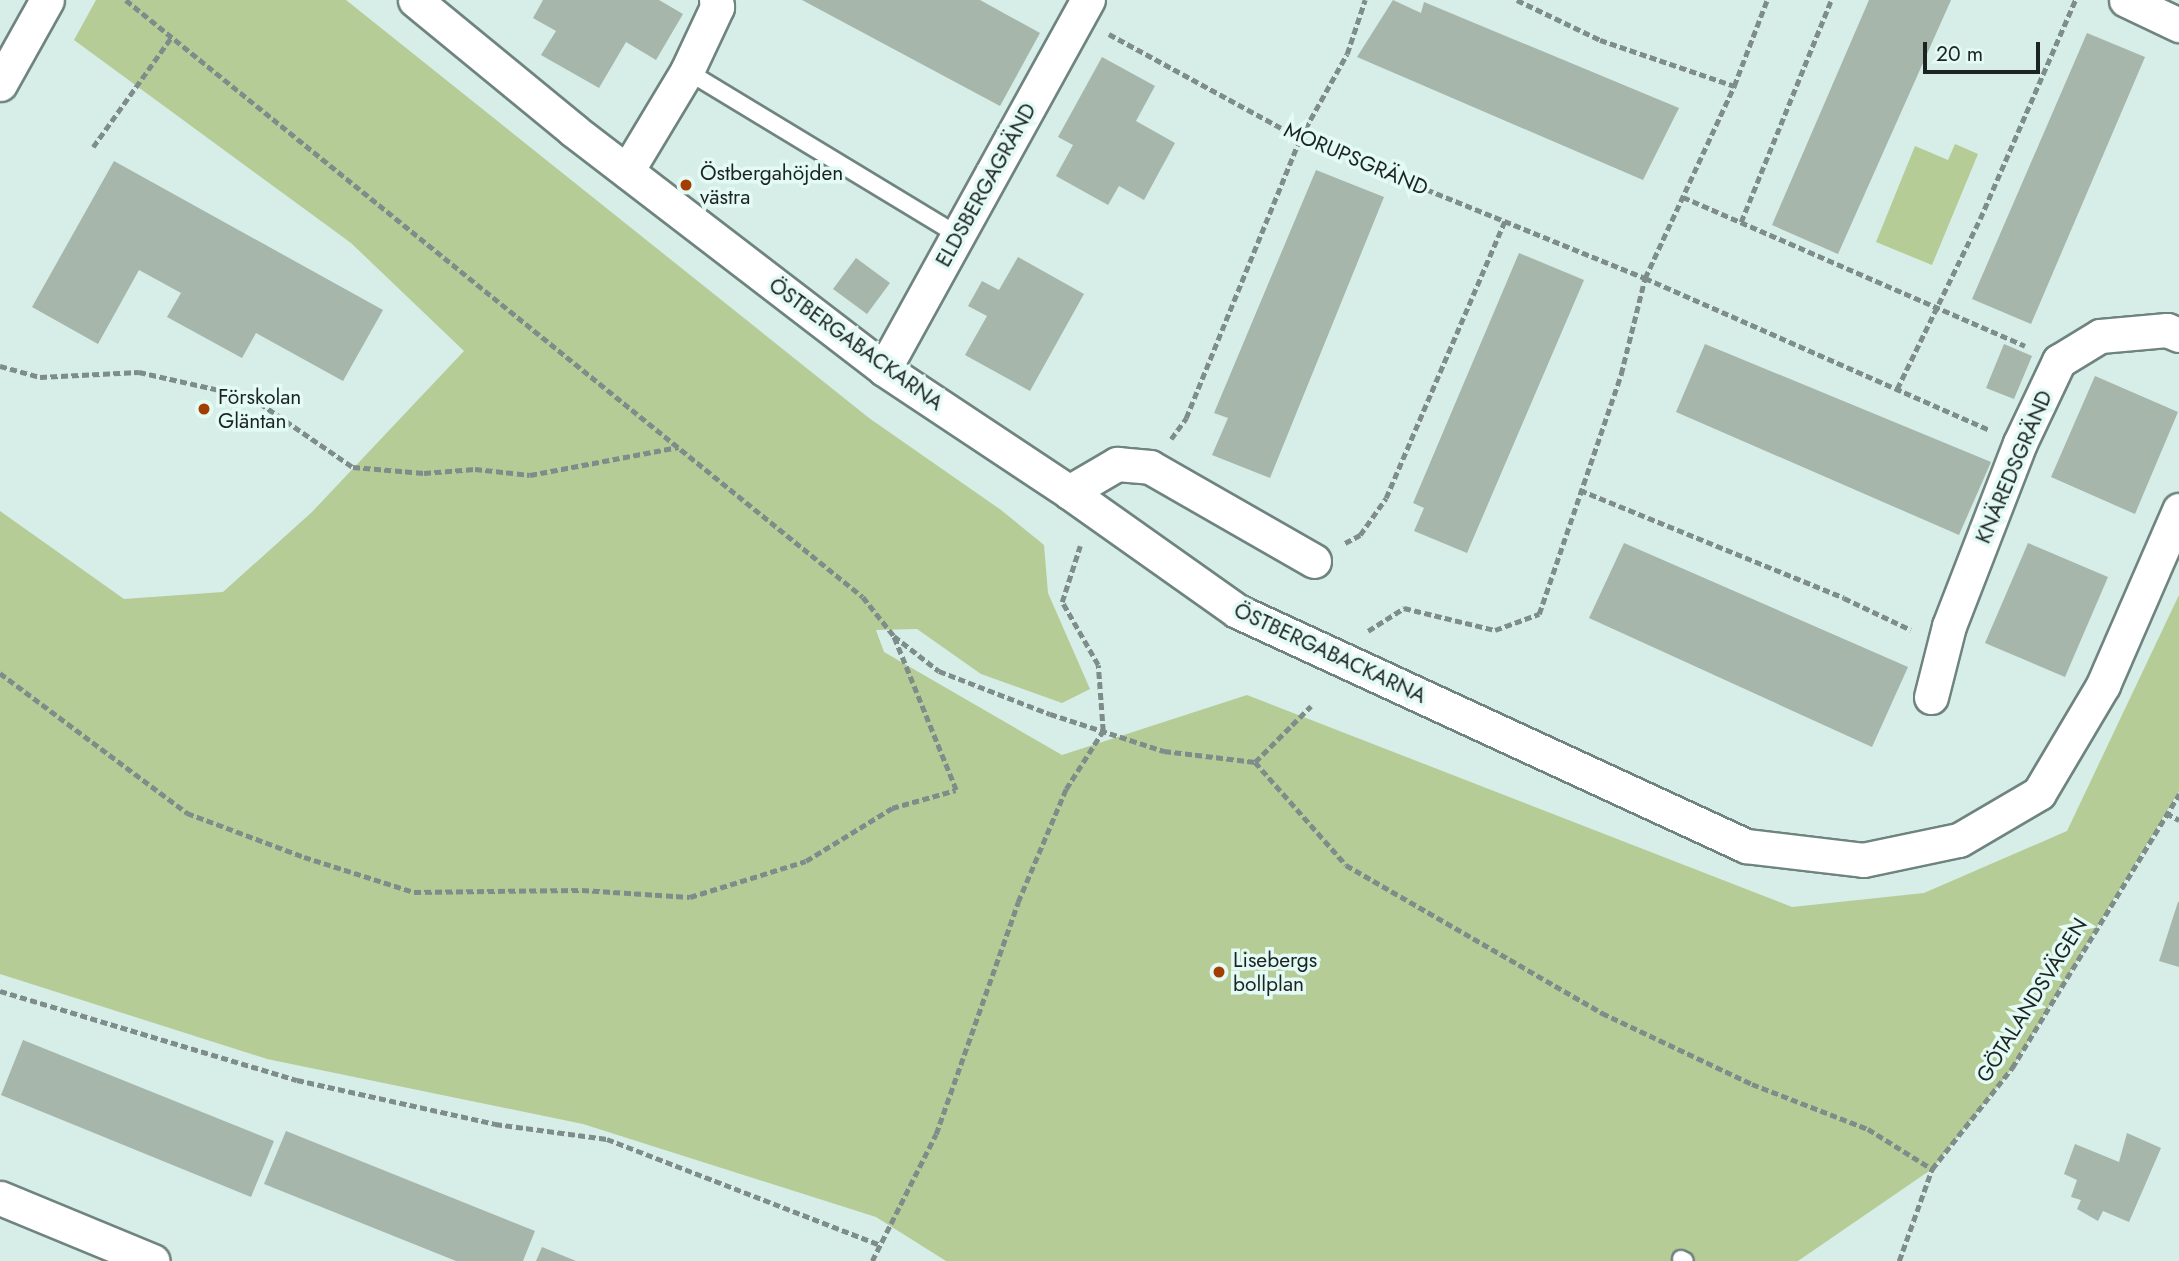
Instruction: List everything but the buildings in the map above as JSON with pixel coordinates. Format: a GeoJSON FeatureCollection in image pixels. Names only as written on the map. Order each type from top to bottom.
{"type":"FeatureCollection","features":[{"type":"Feature","properties":{"kind":"street"},"geometry":{"type":"LineString","coordinates":[[0,84],[47,0]]}},
{"type":"Feature","properties":{"kind":"street","name":"ÖSTBERGABACKARNA"},"geometry":{"type":"LineString","coordinates":[[415,0],[627,171],[884,369],[1069,492],[1249,617],[1746,846],[1863,860],[1959,840],[2039,793],[2103,685],[2179,510]]}},
{"type":"Feature","properties":{"kind":"street"},"geometry":{"type":"LineString","coordinates":[[627,171],[687,71],[717,7],[716,0]]}},
{"type":"Feature","properties":{"kind":"street"},"geometry":{"type":"LineString","coordinates":[[2126,0],[2179,25]]}},
{"type":"Feature","properties":{"kind":"street","name":"ELDSBERGAGRÄND"},"geometry":{"type":"LineString","coordinates":[[884,369],[1083,9]]}},
{"type":"Feature","properties":{"kind":"street"},"geometry":{"type":"LineString","coordinates":[[2059,361],[2099,336],[2167,330],[2179,335]]}},
{"type":"Feature","properties":{"kind":"street","name":"KNÄREDSGRÄND"},"geometry":{"type":"LineString","coordinates":[[1931,697],[1944,646],[2020,443],[2059,361]]}},
{"type":"Feature","properties":{"kind":"street"},"geometry":{"type":"LineString","coordinates":[[1069,492],[1117,464],[1150,467],[1314,561]]}},
{"type":"Feature","properties":{"kind":"street"},"geometry":{"type":"LineString","coordinates":[[0,1198],[153,1261]]}},
{"type":"Feature","properties":{"kind":"lane"},"geometry":{"type":"LineString","coordinates":[[687,71],[958,235]]}},
{"type":"Feature","properties":{"kind":"path"},"geometry":{"type":"LineString","coordinates":[[126,0],[170,39],[863,597],[894,636],[939,671],[1164,751],[1255,762],[1346,865],[1602,1013],[1752,1084],[1868,1129],[1932,1169]]}},
{"type":"Feature","properties":{"kind":"path"},"geometry":{"type":"LineString","coordinates":[[1150,467],[1186,418],[1300,138],[1347,54],[1365,0]]}},
{"type":"Feature","properties":{"kind":"path"},"geometry":{"type":"LineString","coordinates":[[1517,0],[1600,40],[1734,86]]}},
{"type":"Feature","properties":{"kind":"path"},"geometry":{"type":"LineString","coordinates":[[1357,639],[1404,608],[1495,630],[1539,614],[1620,374],[1645,278],[1734,86],[1767,0]]}},
{"type":"Feature","properties":{"kind":"path"},"geometry":{"type":"LineString","coordinates":[[1741,222],[1831,0]]}},
{"type":"Feature","properties":{"kind":"path"},"geometry":{"type":"LineString","coordinates":[[1897,389],[1938,308],[2075,0]]}},
{"type":"Feature","properties":{"kind":"path","name":"MORUPSGRÄND"},"geometry":{"type":"LineString","coordinates":[[1083,9],[1300,138],[1645,278],[2020,443]]}},
{"type":"Feature","properties":{"kind":"path"},"geometry":{"type":"LineString","coordinates":[[93,147],[170,39]]}},
{"type":"Feature","properties":{"kind":"path"},"geometry":{"type":"LineString","coordinates":[[1683,197],[2059,361]]}},
{"type":"Feature","properties":{"kind":"path"},"geometry":{"type":"LineString","coordinates":[[1314,561],[1360,535],[1386,498],[1505,221]]}},
{"type":"Feature","properties":{"kind":"path"},"geometry":{"type":"LineString","coordinates":[[0,366],[40,377],[139,372],[251,397],[353,467],[424,473],[475,468],[530,475],[678,447]]}},
{"type":"Feature","properties":{"kind":"path"},"geometry":{"type":"LineString","coordinates":[[1580,490],[1844,598],[1944,646]]}},
{"type":"Feature","properties":{"kind":"path"},"geometry":{"type":"LineString","coordinates":[[872,1261],[936,1134],[1018,902],[1066,789],[1103,731],[1098,665],[1062,602],[1069,573]]}},
{"type":"Feature","properties":{"kind":"path"},"geometry":{"type":"LineString","coordinates":[[0,673],[187,813],[304,857],[414,892],[582,890],[690,897],[806,861],[892,808],[956,790],[894,636]]}},
{"type":"Feature","properties":{"kind":"path"},"geometry":{"type":"LineString","coordinates":[[1255,762],[1311,706]]}},
{"type":"Feature","properties":{"kind":"path","name":"GÖTALANDSVÄGEN"},"geometry":{"type":"LineString","coordinates":[[1899,1261],[1932,1169],[2012,1068],[2179,794]]}},
{"type":"Feature","properties":{"kind":"path"},"geometry":{"type":"LineString","coordinates":[[2166,813],[2179,820]]}},
{"type":"Feature","properties":{"kind":"path"},"geometry":{"type":"LineString","coordinates":[[0,991],[297,1080],[495,1124],[607,1139],[880,1245]]}},
{"type":"Feature","properties":{"kind":"green space"},"geometry":{"type":"Polygon","coordinates":[[[96,0],[346,0],[869,418],[1001,510],[1044,545],[1048,593],[1090,689],[1062,703],[981,674],[917,629],[876,630],[884,652],[1062,755],[1247,695],[1792,907],[1924,893],[2067,831],[2179,595],[2179,791],[2012,1068],[1932,1169],[1798,1261],[946,1261],[876,1217],[583,1124],[267,1059],[0,974],[0,511],[124,599],[223,592],[312,512],[464,351],[351,243],[74,40],[96,0]]]}},
{"type":"Feature","properties":{"kind":"green space"},"geometry":{"type":"Polygon","coordinates":[[[1955,144],[1978,154],[1932,265],[1876,242],[1915,146],[1948,160],[1955,144]]]}},
{"type":"Feature","properties":{"kind":"place","name":"Östbergahöjden västra"},"geometry":{"type":"Point","coordinates":[686,185]}},
{"type":"Feature","properties":{"kind":"place","name":"Förskolan Gläntan"},"geometry":{"type":"Point","coordinates":[204,409]}},
{"type":"Feature","properties":{"kind":"place","name":"Lisebergs bollplan"},"geometry":{"type":"Point","coordinates":[1219,972]}}]}
